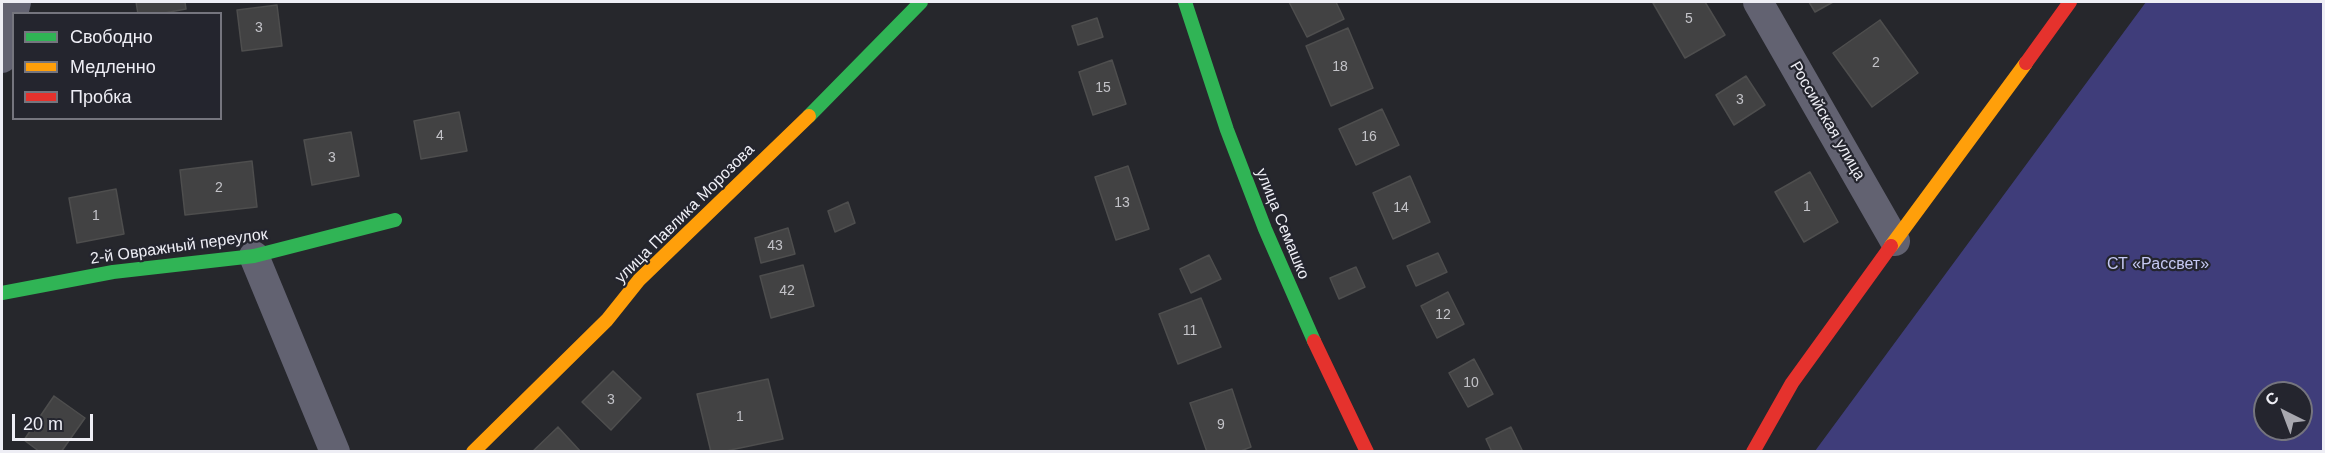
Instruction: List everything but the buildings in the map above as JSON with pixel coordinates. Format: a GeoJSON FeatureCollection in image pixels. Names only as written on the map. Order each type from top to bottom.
{"type":"FeatureCollection","features":[{"type":"Feature","properties":{"kind":"street","name":"улица Павлика Морозова"},"geometry":{"type":"LineString","coordinates":[[473,452],[607,320],[639,280],[805,120],[921,2]]}},
{"type":"Feature","properties":{"kind":"street","name":"улица Семашко"},"geometry":{"type":"LineString","coordinates":[[1185,2],[1227,130],[1265,229],[1309,331],[1367,452]]}},
{"type":"Feature","properties":{"kind":"street","name":"Российская улица"},"geometry":{"type":"LineString","coordinates":[[1758,2],[1895,241]]}},
{"type":"Feature","properties":{"kind":"street"},"geometry":{"type":"LineString","coordinates":[[1753,452],[1792,383],[1840,314],[2070,2]]}},
{"type":"Feature","properties":{"kind":"street"},"geometry":{"type":"LineString","coordinates":[[2,58],[12,18]]}},
{"type":"Feature","properties":{"kind":"street","name":"2-й Овражный переулок"},"geometry":{"type":"LineString","coordinates":[[2,293],[113,272],[254,256],[395,220]]}},
{"type":"Feature","properties":{"kind":"street"},"geometry":{"type":"LineString","coordinates":[[254,256],[335,452]]}},
{"type":"Feature","properties":{"kind":"green space","name":"СТ «Рассвет»"},"geometry":{"type":"Polygon","coordinates":[[[2146,2],[2323,2],[2323,451],[1815,451],[2146,2]]]}},
{"type":"Feature","properties":{"kind":"traffic: fast"},"geometry":{"type":"LineString","coordinates":[[809,116],[921,2]]}},
{"type":"Feature","properties":{"kind":"traffic: fast"},"geometry":{"type":"LineString","coordinates":[[1185,2],[1227,130],[1265,229],[1314,341]]}},
{"type":"Feature","properties":{"kind":"traffic: fast"},"geometry":{"type":"LineString","coordinates":[[2,293],[113,272],[254,256],[395,220]]}},
{"type":"Feature","properties":{"kind":"traffic: slow"},"geometry":{"type":"LineString","coordinates":[[1891,246],[2026,63]]}},
{"type":"Feature","properties":{"kind":"traffic: slow"},"geometry":{"type":"LineString","coordinates":[[473,452],[607,320],[639,280],[809,116]]}},
{"type":"Feature","properties":{"kind":"traffic: jam"},"geometry":{"type":"LineString","coordinates":[[2026,63],[2070,2]]}},
{"type":"Feature","properties":{"kind":"traffic: jam"},"geometry":{"type":"LineString","coordinates":[[1753,452],[1792,383],[1891,246]]}},
{"type":"Feature","properties":{"kind":"traffic: jam"},"geometry":{"type":"LineString","coordinates":[[1314,341],[1367,452]]}}]}
